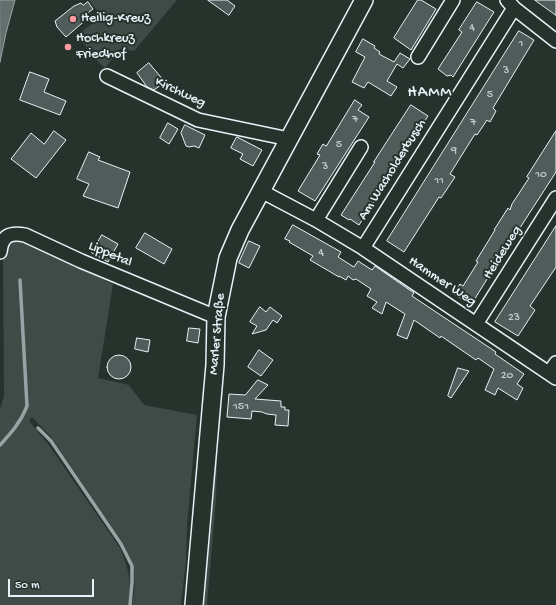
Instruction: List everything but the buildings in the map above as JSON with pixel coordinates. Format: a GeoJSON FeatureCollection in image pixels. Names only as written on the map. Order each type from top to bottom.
{"type":"FeatureCollection","features":[{"type":"Feature","properties":{"kind":"main road","name":"Marler Straße"},"geometry":{"type":"LineString","coordinates":[[194,605],[215,365],[216,317],[223,278],[233,244],[364,0]]}},
{"type":"Feature","properties":{"kind":"street"},"geometry":{"type":"LineString","coordinates":[[418,57],[453,0]]}},
{"type":"Feature","properties":{"kind":"street"},"geometry":{"type":"LineString","coordinates":[[511,4],[556,41]]}},
{"type":"Feature","properties":{"kind":"street","name":"Am Wacholderbusch"},"geometry":{"type":"LineString","coordinates":[[363,248],[511,4]]}},
{"type":"Feature","properties":{"kind":"street","name":"Kirchweg"},"geometry":{"type":"LineString","coordinates":[[107,76],[198,120],[289,139]]}},
{"type":"Feature","properties":{"kind":"street"},"geometry":{"type":"LineString","coordinates":[[316,220],[361,147]]}},
{"type":"Feature","properties":{"kind":"street","name":"Hammer Weg"},"geometry":{"type":"LineString","coordinates":[[261,191],[316,220],[363,248],[476,324],[554,372]]}},
{"type":"Feature","properties":{"kind":"street","name":"Heideweg"},"geometry":{"type":"LineString","coordinates":[[476,324],[556,198]]}},
{"type":"Feature","properties":{"kind":"street","name":"Lippetal"},"geometry":{"type":"LineString","coordinates":[[0,252],[1,244],[8,236],[16,233],[25,235],[81,261],[216,317]]}},
{"type":"Feature","properties":{"kind":"shaded area"},"geometry":{"type":"Polygon","coordinates":[[[0,0],[15,0],[0,62],[0,0]]]}},
{"type":"Feature","properties":{"kind":"shaded area","name":"Heilig-Kreuz"},"geometry":{"type":"Polygon","coordinates":[[[89,0],[177,0],[134,51],[120,49],[105,68],[100,64],[77,35],[101,17],[89,0]]]}},
{"type":"Feature","properties":{"kind":"shaded area"},"geometry":{"type":"Polygon","coordinates":[[[14,238],[113,284],[98,378],[129,385],[144,405],[197,415],[187,526],[186,561],[181,605],[132,605],[135,589],[134,574],[124,545],[51,437],[32,417],[29,421],[48,444],[120,548],[130,582],[128,605],[0,605],[0,409],[4,396],[3,260],[4,249],[14,238]]]}},
{"type":"Feature","properties":{"kind":"shaded area"},"geometry":{"type":"Polygon","coordinates":[[[216,453],[216,499],[207,605],[200,605],[216,453]]]}},
{"type":"Feature","properties":{"kind":"waterway"},"geometry":{"type":"LineString","coordinates":[[0,445],[19,422],[27,406],[20,280]]}},
{"type":"Feature","properties":{"kind":"waterway"},"geometry":{"type":"LineString","coordinates":[[38,428],[51,441],[121,544],[132,566],[130,605]]}},
{"type":"Feature","properties":{"kind":"place","name":"Heilig-Kreuz"},"geometry":{"type":"Point","coordinates":[73,19]}},
{"type":"Feature","properties":{"kind":"place","name":"Hochkreuz Friedhof"},"geometry":{"type":"Point","coordinates":[68,47]}},
{"type":"Feature","properties":{"kind":"district","name":"HAMM"},"geometry":{"type":"Point","coordinates":[430,94]}}]}
